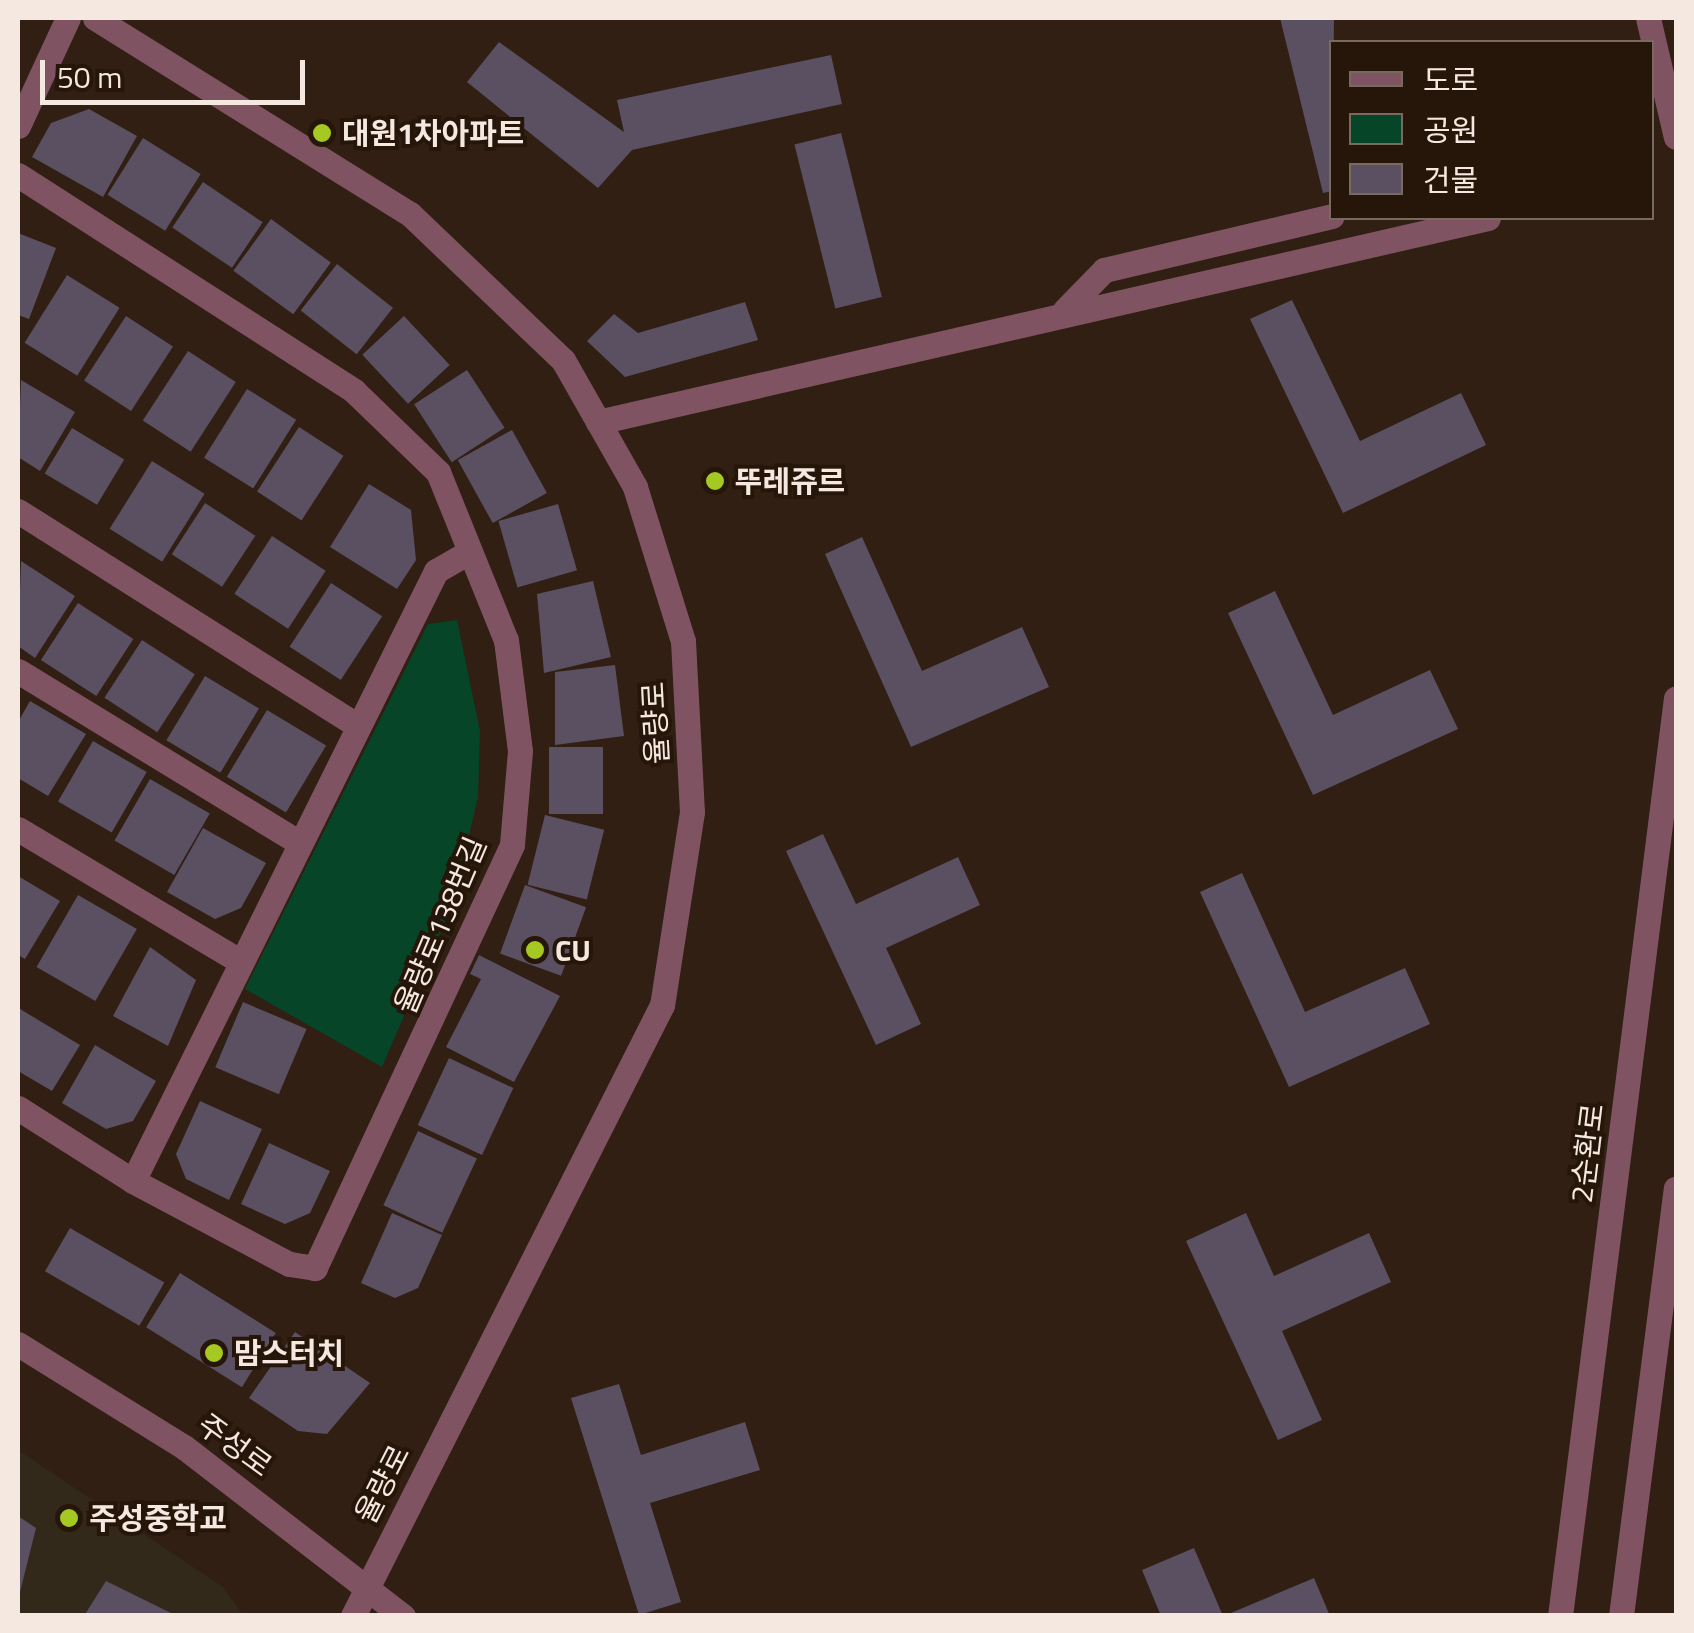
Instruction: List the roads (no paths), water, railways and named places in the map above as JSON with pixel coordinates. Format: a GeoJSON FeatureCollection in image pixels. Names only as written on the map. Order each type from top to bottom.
{"type":"FeatureCollection","features":[{"type":"Feature","properties":{"kind":"street"},"geometry":{"type":"LineString","coordinates":[[18,126],[68,18]]}},
{"type":"Feature","properties":{"kind":"street","name":"율량로"},"geometry":{"type":"LineString","coordinates":[[95,18],[410,214],[563,360],[635,488],[683,641],[692,812],[678,935],[662,1005],[353,1616]]}},
{"type":"Feature","properties":{"kind":"street"},"geometry":{"type":"LineString","coordinates":[[1654,44],[1676,137]]}},
{"type":"Feature","properties":{"kind":"street","name":"율량로138번길"},"geometry":{"type":"LineString","coordinates":[[18,175],[354,391],[438,472],[506,640],[520,751],[512,845],[332,1245],[316,1268],[288,1264],[132,1181],[18,1108]]}},
{"type":"Feature","properties":{"kind":"street"},"geometry":{"type":"LineString","coordinates":[[1065,310],[1104,270],[1329,217]]}},
{"type":"Feature","properties":{"kind":"street"},"geometry":{"type":"LineString","coordinates":[[598,422],[1065,310],[1127,308],[1480,220]]}},
{"type":"Feature","properties":{"kind":"street"},"geometry":{"type":"LineString","coordinates":[[18,511],[355,724]]}},
{"type":"Feature","properties":{"kind":"street"},"geometry":{"type":"LineString","coordinates":[[132,1181],[355,724],[436,571],[469,552]]}},
{"type":"Feature","properties":{"kind":"street"},"geometry":{"type":"LineString","coordinates":[[18,671],[298,842]]}},
{"type":"Feature","properties":{"kind":"street","name":"2순환로"},"geometry":{"type":"LineString","coordinates":[[1560,1616],[1676,698]]}},
{"type":"Feature","properties":{"kind":"street"},"geometry":{"type":"LineString","coordinates":[[18,828],[239,961]]}},
{"type":"Feature","properties":{"kind":"street"},"geometry":{"type":"LineString","coordinates":[[1622,1616],[1668,1329],[1676,1189]]}},
{"type":"Feature","properties":{"kind":"street","name":"주성로"},"geometry":{"type":"LineString","coordinates":[[18,1344],[184,1447],[368,1584],[402,1616]]}},
{"type":"Feature","properties":{"kind":"place","name":"대원1차아파트"},"geometry":{"type":"Point","coordinates":[322,133]}},
{"type":"Feature","properties":{"kind":"place","name":"뚜레쥬르"},"geometry":{"type":"Point","coordinates":[715,481]}},
{"type":"Feature","properties":{"kind":"place","name":"CU"},"geometry":{"type":"Point","coordinates":[535,950]}},
{"type":"Feature","properties":{"kind":"place","name":"맘스터치"},"geometry":{"type":"Point","coordinates":[214,1353]}},
{"type":"Feature","properties":{"kind":"place","name":"주성중학교"},"geometry":{"type":"Point","coordinates":[69,1518]}}]}
